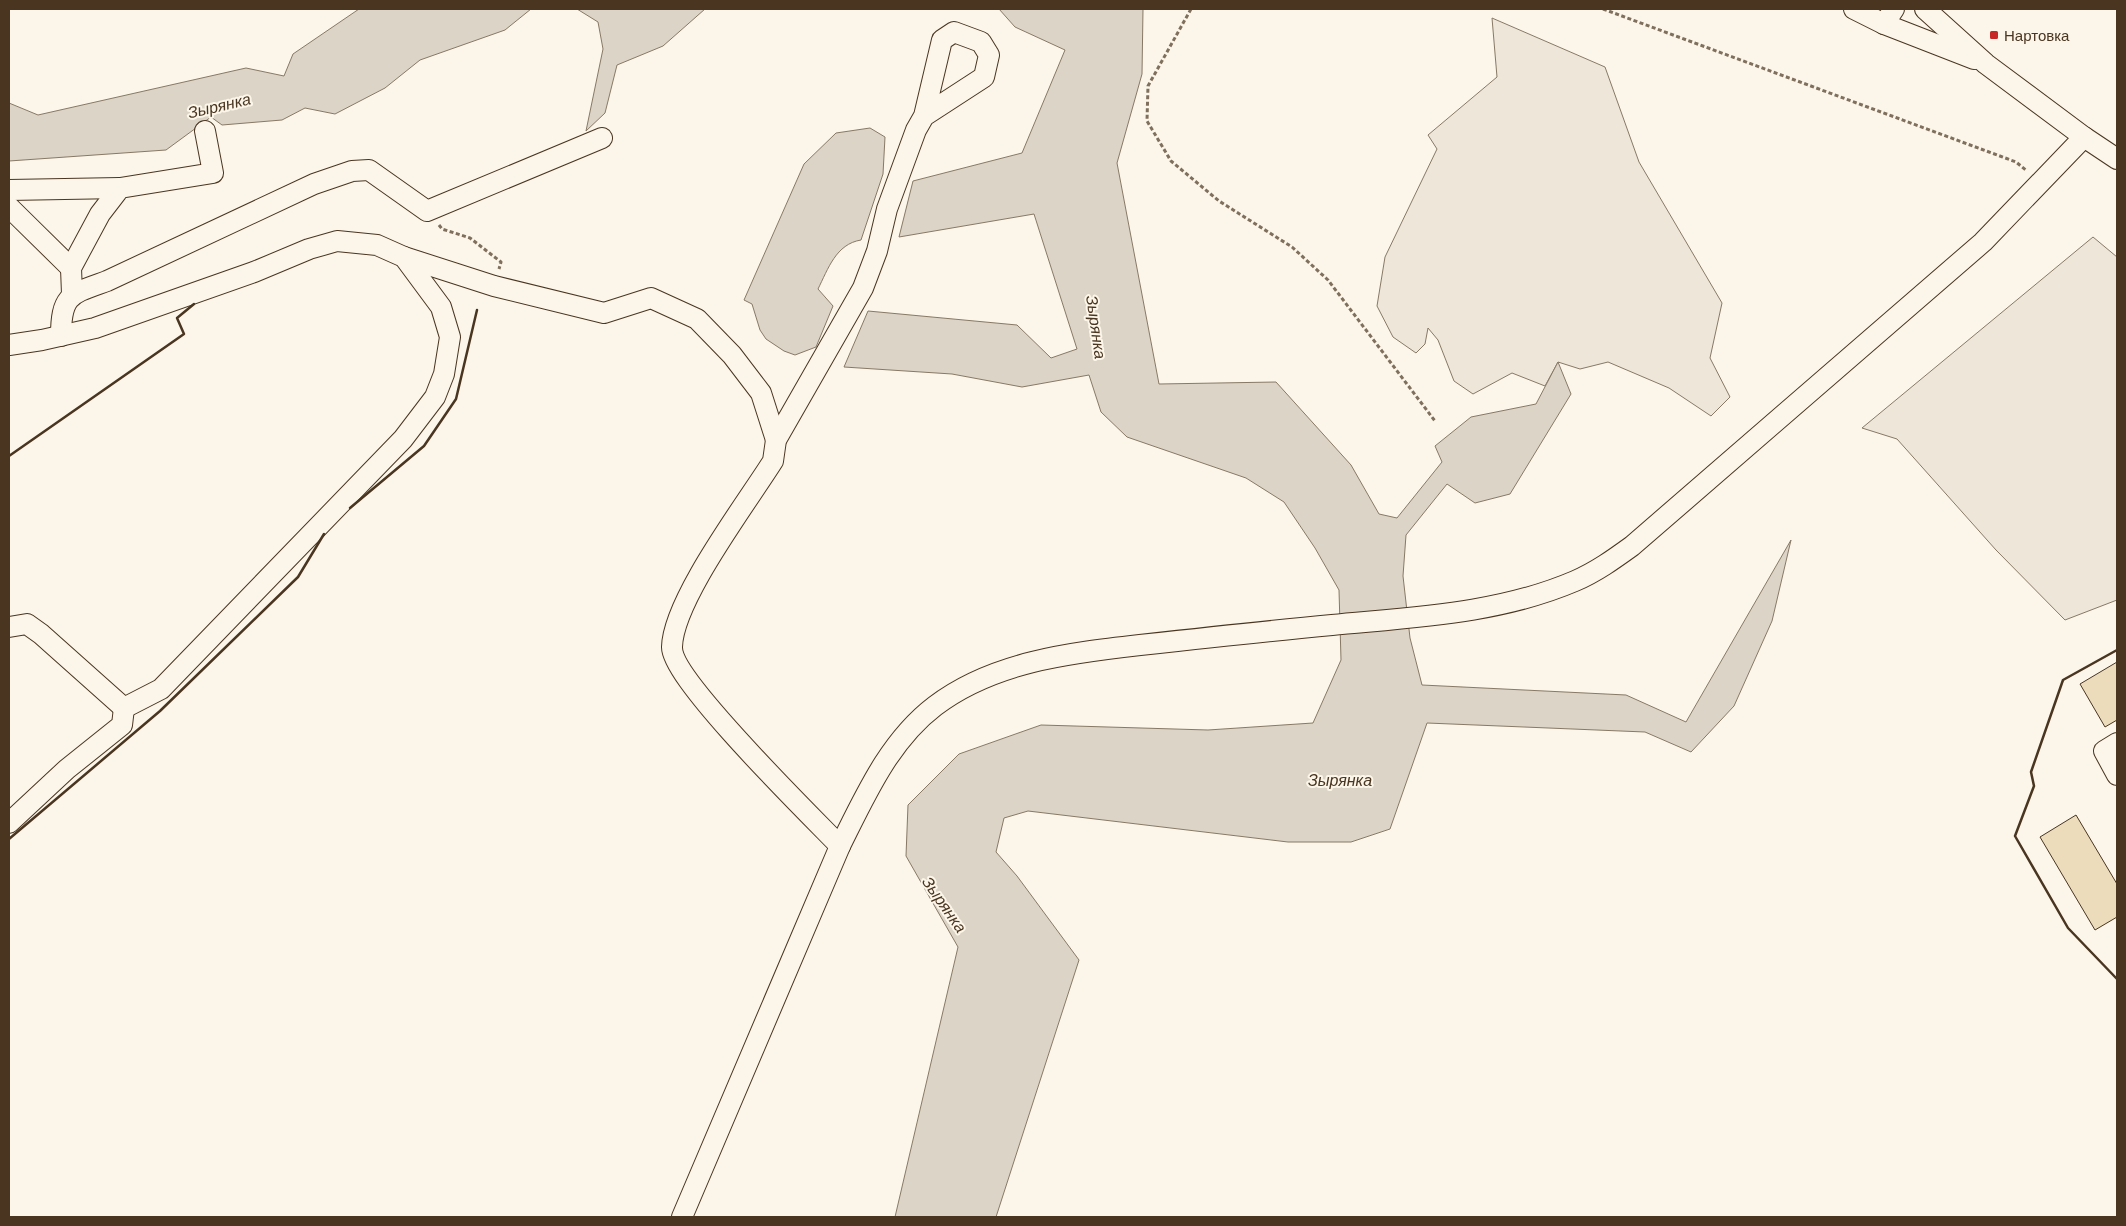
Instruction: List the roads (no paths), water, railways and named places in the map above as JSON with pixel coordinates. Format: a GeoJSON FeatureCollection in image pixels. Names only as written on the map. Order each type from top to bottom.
{"type":"FeatureCollection","features":[{"type":"Feature","properties":{"kind":"street"},"geometry":{"type":"LineString","coordinates":[[1854,9],[1889,16],[1986,64]]}},
{"type":"Feature","properties":{"kind":"street"},"geometry":{"type":"LineString","coordinates":[[1925,9],[1986,64],[2084,137],[2117,159]]}},
{"type":"Feature","properties":{"kind":"street"},"geometry":{"type":"LineString","coordinates":[[840,846],[701,699],[680,670],[672,649],[676,626],[697,579],[773,461],[776,440],[863,288],[877,252],[887,209],[916,130],[924,116]]}},
{"type":"Feature","properties":{"kind":"street"},"geometry":{"type":"LineString","coordinates":[[9,190],[120,188],[213,172],[205,132]]}},
{"type":"Feature","properties":{"kind":"street"},"geometry":{"type":"LineString","coordinates":[[682,1217],[840,846],[883,764],[914,726],[933,708],[960,688],[993,674],[1036,661],[1071,655],[1282,630],[1448,614],[1511,603],[1546,592],[1602,567],[1632,546],[1983,242],[2084,137]]}},
{"type":"Feature","properties":{"kind":"street"},"geometry":{"type":"LineString","coordinates":[[72,294],[107,281],[314,184],[352,171],[369,170],[427,211],[602,138]]}},
{"type":"Feature","properties":{"kind":"street"},"geometry":{"type":"LineString","coordinates":[[61,336],[61,313],[72,294],[71,268],[100,214],[120,188]]}},
{"type":"Feature","properties":{"kind":"street"},"geometry":{"type":"LineString","coordinates":[[9,207],[71,268]]}},
{"type":"Feature","properties":{"kind":"street"},"geometry":{"type":"LineString","coordinates":[[9,345],[96,328],[254,272],[309,249],[337,241],[377,244],[404,257],[494,286],[604,313],[651,298],[697,319],[732,355],[761,393],[776,440]]}},
{"type":"Feature","properties":{"kind":"street"},"geometry":{"type":"LineString","coordinates":[[124,708],[161,689],[403,439],[435,397],[444,374],[450,336],[441,307],[404,257]]}},
{"type":"Feature","properties":{"kind":"street"},"geometry":{"type":"LineString","coordinates":[[9,627],[27,624],[41,634],[124,708]]}},
{"type":"Feature","properties":{"kind":"street"},"geometry":{"type":"LineString","coordinates":[[9,824],[67,769],[122,725],[124,708]]}},
{"type":"Feature","properties":{"kind":"street"},"geometry":{"type":"LineString","coordinates":[[2117,742],[2104,751],[2117,775]]}},
{"type":"Feature","properties":{"kind":"water"},"geometry":{"type":"Polygon","coordinates":[[[359,9],[531,9],[505,30],[420,60],[385,88],[335,114],[305,108],[282,120],[222,125],[211,117],[166,150],[9,161],[9,103],[38,115],[246,68],[284,76],[293,54],[359,9]]]}},
{"type":"Feature","properties":{"kind":"water"},"geometry":{"type":"Polygon","coordinates":[[[577,9],[705,9],[663,46],[617,65],[605,113],[586,131],[603,49],[598,22],[577,9]]]}},
{"type":"Feature","properties":{"kind":"water","name":"Зырянка"},"geometry":{"type":"Polygon","coordinates":[[[999,9],[1143,9],[1142,74],[1117,163],[1159,384],[1276,382],[1351,465],[1379,514],[1397,518],[1442,462],[1435,446],[1471,417],[1536,404],[1558,362],[1571,394],[1510,494],[1475,503],[1447,484],[1406,535],[1403,576],[1410,638],[1422,685],[1626,695],[1686,722],[1791,540],[1772,621],[1734,706],[1691,752],[1645,732],[1427,723],[1390,829],[1351,842],[1288,842],[1028,811],[1004,818],[996,852],[1017,876],[1079,960],[996,1217],[895,1217],[958,947],[906,856],[908,805],[959,754],[1041,725],[1208,730],[1313,723],[1341,660],[1339,590],[1315,548],[1284,502],[1246,478],[1127,437],[1101,412],[1089,375],[1022,387],[952,374],[844,367],[868,311],[1017,325],[1051,358],[1077,349],[1034,214],[899,237],[913,181],[1022,153],[1065,50],[1015,27],[999,9]]]}},
{"type":"Feature","properties":{"kind":"water"},"geometry":{"type":"Polygon","coordinates":[[[870,128],[885,137],[883,174],[861,240],[852,242],[839,252],[829,266],[818,289],[833,306],[816,347],[795,355],[784,351],[766,339],[760,330],[752,304],[744,300],[804,164],[836,133],[870,128]]]}},
{"type":"Feature","properties":{"kind":"place","name":"Нартовка"},"geometry":{"type":"Point","coordinates":[1994,35]}}]}
